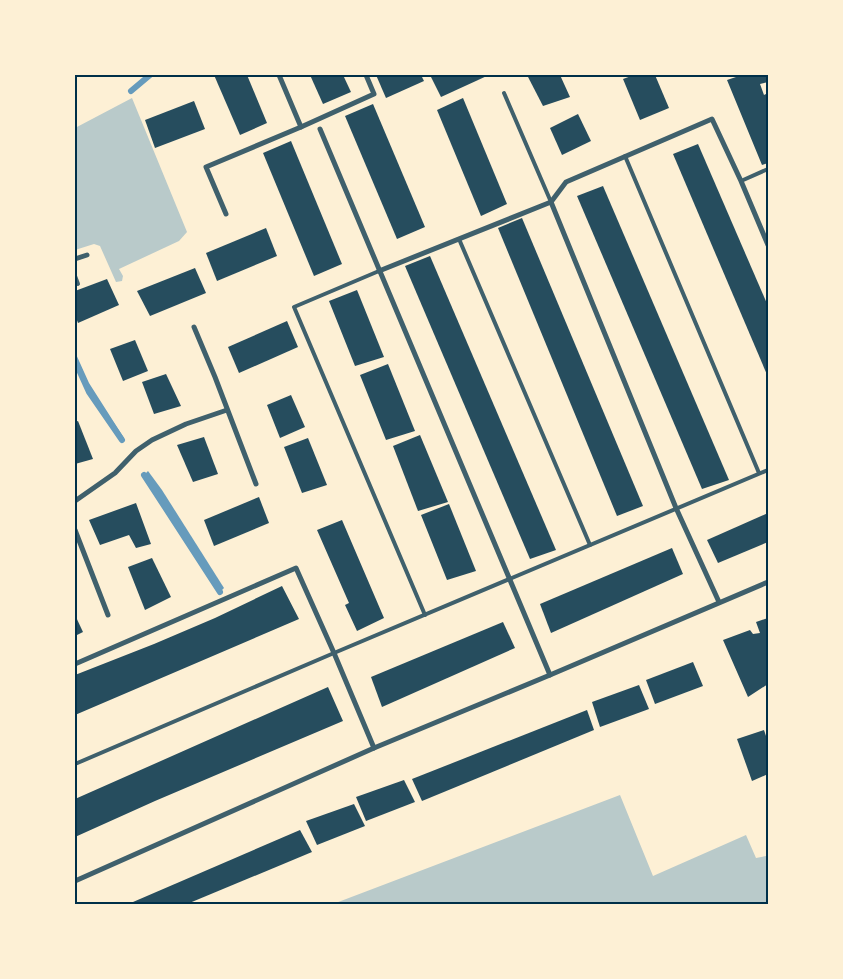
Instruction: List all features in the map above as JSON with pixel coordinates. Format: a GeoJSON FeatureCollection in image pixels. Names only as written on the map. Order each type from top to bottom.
{"type":"FeatureCollection","features":[{"type":"Feature","properties":{"kind":"street"},"geometry":{"type":"LineString","coordinates":[[279,75],[301,127]]}},
{"type":"Feature","properties":{"kind":"street"},"geometry":{"type":"LineString","coordinates":[[226,214],[206,167],[374,94],[366,75]]}},
{"type":"Feature","properties":{"kind":"street"},"geometry":{"type":"LineString","coordinates":[[379,272],[551,202],[566,182],[712,119],[768,245]]}},
{"type":"Feature","properties":{"kind":"street"},"geometry":{"type":"LineString","coordinates":[[320,129],[550,675]]}},
{"type":"Feature","properties":{"kind":"street"},"geometry":{"type":"LineString","coordinates":[[551,202],[676,508],[720,602]]}},
{"type":"Feature","properties":{"kind":"street"},"geometry":{"type":"LineString","coordinates":[[75,259],[87,255]]}},
{"type":"Feature","properties":{"kind":"street"},"geometry":{"type":"LineString","coordinates":[[194,327],[216,377],[256,484]]}},
{"type":"Feature","properties":{"kind":"street"},"geometry":{"type":"LineString","coordinates":[[75,501],[115,474],[136,451],[152,440],[186,424],[227,410]]}},
{"type":"Feature","properties":{"kind":"street"},"geometry":{"type":"LineString","coordinates":[[75,530],[108,615]]}},
{"type":"Feature","properties":{"kind":"street"},"geometry":{"type":"LineString","coordinates":[[75,664],[296,568],[374,748]]}},
{"type":"Feature","properties":{"kind":"street"},"geometry":{"type":"LineString","coordinates":[[75,881],[374,748],[768,582]]}},
{"type":"Feature","properties":{"kind":"lane"},"geometry":{"type":"LineString","coordinates":[[504,94],[551,202]]}},
{"type":"Feature","properties":{"kind":"lane"},"geometry":{"type":"LineString","coordinates":[[625,156],[759,473]]}},
{"type":"Feature","properties":{"kind":"lane"},"geometry":{"type":"LineString","coordinates":[[741,181],[768,169]]}},
{"type":"Feature","properties":{"kind":"lane"},"geometry":{"type":"LineString","coordinates":[[460,239],[590,545]]}},
{"type":"Feature","properties":{"kind":"lane"},"geometry":{"type":"LineString","coordinates":[[379,272],[294,307],[425,615]]}},
{"type":"Feature","properties":{"kind":"lane"},"geometry":{"type":"LineString","coordinates":[[75,276],[78,284]]}},
{"type":"Feature","properties":{"kind":"lane"},"geometry":{"type":"LineString","coordinates":[[75,764],[768,470]]}},
{"type":"Feature","properties":{"kind":"shaded area"},"geometry":{"type":"Polygon","coordinates":[[[132,98],[187,232],[179,241],[119,269],[123,276],[122,281],[116,282],[100,246],[94,244],[75,250],[75,128],[132,98]]]}},
{"type":"Feature","properties":{"kind":"shaded area"},"geometry":{"type":"Polygon","coordinates":[[[620,795],[653,876],[746,835],[756,858],[766,856],[768,860],[768,904],[333,904],[620,795]]]}},
{"type":"Feature","properties":{"kind":"water"},"geometry":{"type":"Polygon","coordinates":[[[75,352],[89,383],[124,438],[122,440],[92,398],[80,374],[75,352]]]}},
{"type":"Feature","properties":{"kind":"water"},"geometry":{"type":"Polygon","coordinates":[[[148,471],[224,588],[220,592],[144,475],[148,471]]]}},
{"type":"Feature","properties":{"kind":"building"},"geometry":{"type":"Polygon","coordinates":[[[214,75],[247,75],[267,123],[240,135],[214,75]]]}},
{"type":"Feature","properties":{"kind":"building"},"geometry":{"type":"Polygon","coordinates":[[[310,75],[343,75],[351,92],[323,104],[310,75]]]}},
{"type":"Feature","properties":{"kind":"building"},"geometry":{"type":"Polygon","coordinates":[[[376,75],[421,75],[424,81],[386,98],[376,75]]]}},
{"type":"Feature","properties":{"kind":"building"},"geometry":{"type":"Polygon","coordinates":[[[430,75],[489,75],[441,97],[430,75]]]}},
{"type":"Feature","properties":{"kind":"building"},"geometry":{"type":"Polygon","coordinates":[[[527,75],[560,75],[570,97],[543,106],[527,75]]]}},
{"type":"Feature","properties":{"kind":"building"},"geometry":{"type":"Polygon","coordinates":[[[634,75],[655,75],[669,108],[640,120],[623,79],[634,75]]]}},
{"type":"Feature","properties":{"kind":"building"},"geometry":{"type":"Polygon","coordinates":[[[742,75],[768,75],[768,82],[760,84],[764,95],[768,93],[768,163],[762,165],[727,80],[742,75]]]}},
{"type":"Feature","properties":{"kind":"building"},"geometry":{"type":"Polygon","coordinates":[[[463,98],[507,204],[481,216],[437,110],[463,98]]]}},
{"type":"Feature","properties":{"kind":"building"},"geometry":{"type":"Polygon","coordinates":[[[194,101],[205,129],[155,148],[145,120],[194,101]]]}},
{"type":"Feature","properties":{"kind":"building"},"geometry":{"type":"Polygon","coordinates":[[[373,104],[425,227],[397,239],[345,116],[373,104]]]}},
{"type":"Feature","properties":{"kind":"building"},"geometry":{"type":"Polygon","coordinates":[[[578,114],[591,141],[562,155],[550,128],[578,114]]]}},
{"type":"Feature","properties":{"kind":"building"},"geometry":{"type":"Polygon","coordinates":[[[291,141],[342,264],[314,276],[263,153],[291,141]]]}},
{"type":"Feature","properties":{"kind":"building"},"geometry":{"type":"Polygon","coordinates":[[[698,144],[768,306],[768,377],[673,154],[698,144]]]}},
{"type":"Feature","properties":{"kind":"building"},"geometry":{"type":"Polygon","coordinates":[[[603,186],[729,480],[702,489],[577,196],[603,186]]]}},
{"type":"Feature","properties":{"kind":"building"},"geometry":{"type":"Polygon","coordinates":[[[522,218],[643,506],[617,516],[498,228],[522,218]]]}},
{"type":"Feature","properties":{"kind":"building"},"geometry":{"type":"Polygon","coordinates":[[[266,228],[277,256],[217,281],[206,253],[266,228]]]}},
{"type":"Feature","properties":{"kind":"building"},"geometry":{"type":"Polygon","coordinates":[[[430,256],[556,550],[530,559],[405,266],[430,256]]]}},
{"type":"Feature","properties":{"kind":"building"},"geometry":{"type":"Polygon","coordinates":[[[195,268],[206,293],[150,316],[137,291],[195,268]]]}},
{"type":"Feature","properties":{"kind":"building"},"geometry":{"type":"Polygon","coordinates":[[[107,279],[119,305],[78,323],[75,315],[75,291],[107,279]]]}},
{"type":"Feature","properties":{"kind":"building"},"geometry":{"type":"Polygon","coordinates":[[[357,290],[384,357],[355,366],[329,301],[357,290]]]}},
{"type":"Feature","properties":{"kind":"building"},"geometry":{"type":"Polygon","coordinates":[[[287,321],[298,347],[239,373],[228,347],[287,321]]]}},
{"type":"Feature","properties":{"kind":"building"},"geometry":{"type":"Polygon","coordinates":[[[135,340],[148,371],[123,381],[110,349],[135,340]]]}},
{"type":"Feature","properties":{"kind":"building"},"geometry":{"type":"Polygon","coordinates":[[[388,364],[415,431],[386,440],[360,375],[388,364]]]}},
{"type":"Feature","properties":{"kind":"building"},"geometry":{"type":"Polygon","coordinates":[[[166,374],[181,406],[154,414],[142,382],[166,374]]]}},
{"type":"Feature","properties":{"kind":"building"},"geometry":{"type":"Polygon","coordinates":[[[291,395],[305,427],[280,438],[267,405],[291,395]]]}},
{"type":"Feature","properties":{"kind":"building"},"geometry":{"type":"Polygon","coordinates":[[[78,421],[93,459],[75,464],[75,422],[78,421]]]}},
{"type":"Feature","properties":{"kind":"building"},"geometry":{"type":"Polygon","coordinates":[[[420,435],[448,502],[418,511],[393,446],[420,435]]]}},
{"type":"Feature","properties":{"kind":"building"},"geometry":{"type":"Polygon","coordinates":[[[204,437],[218,474],[193,482],[177,445],[204,437]]]}},
{"type":"Feature","properties":{"kind":"building"},"geometry":{"type":"Polygon","coordinates":[[[308,438],[327,485],[302,493],[284,447],[308,438]]]}},
{"type":"Feature","properties":{"kind":"building"},"geometry":{"type":"Polygon","coordinates":[[[259,497],[269,523],[214,546],[204,520],[259,497]]]}},
{"type":"Feature","properties":{"kind":"building"},"geometry":{"type":"Polygon","coordinates":[[[136,503],[151,544],[136,548],[129,535],[100,545],[89,520],[136,503]]]}},
{"type":"Feature","properties":{"kind":"building"},"geometry":{"type":"Polygon","coordinates":[[[449,504],[476,571],[447,580],[421,515],[449,504]]]}},
{"type":"Feature","properties":{"kind":"building"},"geometry":{"type":"Polygon","coordinates":[[[768,513],[768,542],[718,563],[707,540],[768,513]]]}},
{"type":"Feature","properties":{"kind":"building"},"geometry":{"type":"Polygon","coordinates":[[[342,520],[384,618],[357,631],[345,605],[349,603],[317,530],[342,520]]]}},
{"type":"Feature","properties":{"kind":"building"},"geometry":{"type":"Polygon","coordinates":[[[672,548],[683,574],[551,633],[540,604],[672,548]]]}},
{"type":"Feature","properties":{"kind":"building"},"geometry":{"type":"Polygon","coordinates":[[[152,558],[171,597],[145,610],[128,567],[152,558]]]}},
{"type":"Feature","properties":{"kind":"building"},"geometry":{"type":"Polygon","coordinates":[[[282,586],[299,619],[75,715],[75,675],[215,618],[282,586]]]}},
{"type":"Feature","properties":{"kind":"building"},"geometry":{"type":"Polygon","coordinates":[[[75,615],[83,632],[75,636],[75,615]]]}},
{"type":"Feature","properties":{"kind":"building"},"geometry":{"type":"Polygon","coordinates":[[[768,618],[768,684],[748,697],[723,640],[750,630],[753,634],[760,633],[756,622],[768,618]]]}},
{"type":"Feature","properties":{"kind":"building"},"geometry":{"type":"Polygon","coordinates":[[[503,622],[515,648],[382,707],[371,677],[503,622]]]}},
{"type":"Feature","properties":{"kind":"building"},"geometry":{"type":"Polygon","coordinates":[[[693,662],[703,686],[655,704],[646,680],[693,662]]]}},
{"type":"Feature","properties":{"kind":"building"},"geometry":{"type":"Polygon","coordinates":[[[639,685],[649,709],[600,727],[592,702],[639,685]]]}},
{"type":"Feature","properties":{"kind":"building"},"geometry":{"type":"Polygon","coordinates":[[[328,687],[343,721],[75,837],[75,799],[328,687]]]}},
{"type":"Feature","properties":{"kind":"building"},"geometry":{"type":"Polygon","coordinates":[[[587,710],[594,730],[422,801],[412,779],[587,710]]]}},
{"type":"Feature","properties":{"kind":"building"},"geometry":{"type":"Polygon","coordinates":[[[764,730],[768,742],[768,774],[752,781],[737,739],[764,730]]]}},
{"type":"Feature","properties":{"kind":"building"},"geometry":{"type":"Polygon","coordinates":[[[404,780],[415,802],[366,821],[356,797],[404,780]]]}},
{"type":"Feature","properties":{"kind":"building"},"geometry":{"type":"Polygon","coordinates":[[[354,804],[365,826],[317,845],[306,821],[354,804]]]}},
{"type":"Feature","properties":{"kind":"building"},"geometry":{"type":"Polygon","coordinates":[[[300,830],[312,852],[187,904],[134,904],[133,902],[300,830]]]}},
{"type":"Feature","properties":{"kind":"waterway"},"geometry":{"type":"LineString","coordinates":[[131,91],[150,75]]}},
{"type":"Feature","properties":{"kind":"waterway"},"geometry":{"type":"LineString","coordinates":[[75,361],[89,392],[122,440]]}},
{"type":"Feature","properties":{"kind":"waterway"},"geometry":{"type":"LineString","coordinates":[[144,475],[220,592]]}}]}
